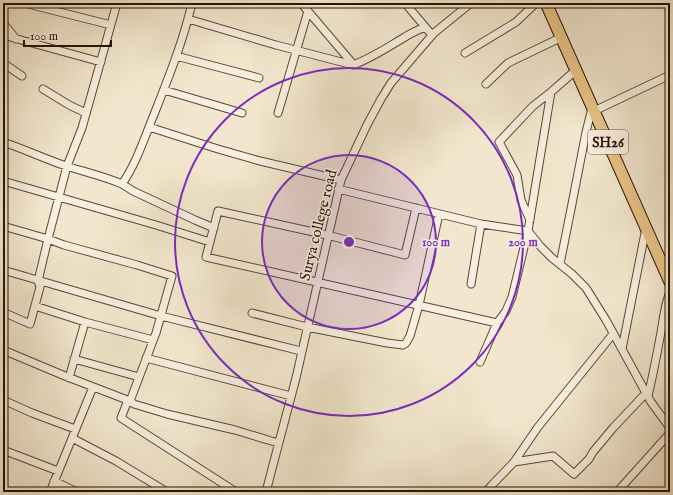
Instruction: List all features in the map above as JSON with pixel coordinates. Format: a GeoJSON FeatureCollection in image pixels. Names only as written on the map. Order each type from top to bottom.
{"type":"FeatureCollection","features":[{"type":"Feature","properties":{"kind":"main road","name":"SH26"},"geometry":{"type":"LineString","coordinates":[[546,3],[670,282]]}},
{"type":"Feature","properties":{"kind":"street"},"geometry":{"type":"LineString","coordinates":[[24,3],[111,25]]}},
{"type":"Feature","properties":{"kind":"street"},"geometry":{"type":"LineString","coordinates":[[3,312],[30,324],[40,287],[38,281],[67,166],[82,128],[118,3]]}},
{"type":"Feature","properties":{"kind":"street"},"geometry":{"type":"LineString","coordinates":[[122,184],[128,176],[164,90],[192,3]]}},
{"type":"Feature","properties":{"kind":"street"},"geometry":{"type":"LineString","coordinates":[[301,3],[353,65]]}},
{"type":"Feature","properties":{"kind":"street"},"geometry":{"type":"LineString","coordinates":[[405,3],[432,35]]}},
{"type":"Feature","properties":{"kind":"street","name":"Surya college road"},"geometry":{"type":"LineString","coordinates":[[266,492],[291,396],[338,189],[351,156],[391,83],[432,35],[471,3]]}},
{"type":"Feature","properties":{"kind":"street"},"geometry":{"type":"LineString","coordinates":[[465,53],[516,22],[536,3]]}},
{"type":"Feature","properties":{"kind":"street"},"geometry":{"type":"LineString","coordinates":[[278,113],[308,11]]}},
{"type":"Feature","properties":{"kind":"street"},"geometry":{"type":"LineString","coordinates":[[188,19],[353,65],[369,58],[406,36],[425,27]]}},
{"type":"Feature","properties":{"kind":"street"},"geometry":{"type":"LineString","coordinates":[[3,23],[16,39]]}},
{"type":"Feature","properties":{"kind":"street"},"geometry":{"type":"LineString","coordinates":[[3,35],[101,62]]}},
{"type":"Feature","properties":{"kind":"street"},"geometry":{"type":"LineString","coordinates":[[486,84],[508,63],[562,37]]}},
{"type":"Feature","properties":{"kind":"street"},"geometry":{"type":"LineString","coordinates":[[176,56],[259,78]]}},
{"type":"Feature","properties":{"kind":"street"},"geometry":{"type":"LineString","coordinates":[[3,63],[22,76]]}},
{"type":"Feature","properties":{"kind":"street"},"geometry":{"type":"LineString","coordinates":[[530,220],[521,200],[517,175],[499,142],[533,106],[576,70]]}},
{"type":"Feature","properties":{"kind":"street"},"geometry":{"type":"LineString","coordinates":[[560,264],[586,132],[593,108],[670,75]]}},
{"type":"Feature","properties":{"kind":"street"},"geometry":{"type":"LineString","coordinates":[[43,89],[69,105],[86,113]]}},
{"type":"Feature","properties":{"kind":"street"},"geometry":{"type":"LineString","coordinates":[[164,90],[242,113]]}},
{"type":"Feature","properties":{"kind":"street"},"geometry":{"type":"LineString","coordinates":[[480,362],[497,323],[506,311],[512,297],[528,231],[551,92]]}},
{"type":"Feature","properties":{"kind":"street"},"geometry":{"type":"LineString","coordinates":[[149,127],[260,161],[341,180]]}},
{"type":"Feature","properties":{"kind":"street"},"geometry":{"type":"LineString","coordinates":[[3,142],[28,150],[67,166],[122,184],[133,191],[214,228]]}},
{"type":"Feature","properties":{"kind":"street"},"geometry":{"type":"LineString","coordinates":[[3,181],[59,196],[210,242]]}},
{"type":"Feature","properties":{"kind":"street"},"geometry":{"type":"LineString","coordinates":[[338,189],[481,224],[528,231],[542,247],[586,288],[651,402],[670,428]]}},
{"type":"Feature","properties":{"kind":"street"},"geometry":{"type":"LineString","coordinates":[[416,208],[405,254],[328,235],[218,211],[206,258],[497,323]]}},
{"type":"Feature","properties":{"kind":"street"},"geometry":{"type":"LineString","coordinates":[[252,313],[307,327],[387,343],[402,345],[406,343],[410,336],[418,305],[438,214]]}},
{"type":"Feature","properties":{"kind":"street"},"geometry":{"type":"LineString","coordinates":[[471,284],[481,224]]}},
{"type":"Feature","properties":{"kind":"street"},"geometry":{"type":"LineString","coordinates":[[3,226],[172,276],[153,340],[122,418],[236,492]]}},
{"type":"Feature","properties":{"kind":"street"},"geometry":{"type":"LineString","coordinates":[[622,349],[646,228]]}},
{"type":"Feature","properties":{"kind":"street"},"geometry":{"type":"LineString","coordinates":[[3,270],[161,316],[301,351]]}},
{"type":"Feature","properties":{"kind":"street"},"geometry":{"type":"LineString","coordinates":[[514,462],[553,456],[574,474],[589,459],[613,428],[647,395],[654,370],[668,296],[670,293]]}},
{"type":"Feature","properties":{"kind":"street"},"geometry":{"type":"LineString","coordinates":[[35,306],[85,322],[153,340]]}},
{"type":"Feature","properties":{"kind":"street"},"geometry":{"type":"LineString","coordinates":[[69,378],[85,322]]}},
{"type":"Feature","properties":{"kind":"street"},"geometry":{"type":"LineString","coordinates":[[486,492],[514,462],[538,428],[613,334]]}},
{"type":"Feature","properties":{"kind":"street"},"geometry":{"type":"LineString","coordinates":[[3,350],[134,404],[167,414],[235,430],[278,443]]}},
{"type":"Feature","properties":{"kind":"street"},"geometry":{"type":"LineString","coordinates":[[74,358],[139,377]]}},
{"type":"Feature","properties":{"kind":"street"},"geometry":{"type":"LineString","coordinates":[[146,358],[291,396]]}},
{"type":"Feature","properties":{"kind":"street"},"geometry":{"type":"LineString","coordinates":[[50,492],[93,387]]}},
{"type":"Feature","properties":{"kind":"street"},"geometry":{"type":"LineString","coordinates":[[3,400],[32,413],[75,429]]}},
{"type":"Feature","properties":{"kind":"street"},"geometry":{"type":"LineString","coordinates":[[617,492],[670,433]]}},
{"type":"Feature","properties":{"kind":"street"},"geometry":{"type":"LineString","coordinates":[[72,438],[116,461],[167,492]]}},
{"type":"Feature","properties":{"kind":"street"},"geometry":{"type":"LineString","coordinates":[[3,450],[58,471]]}},
{"type":"Feature","properties":{"kind":"street"},"geometry":{"type":"LineString","coordinates":[[54,481],[77,492]]}}]}
